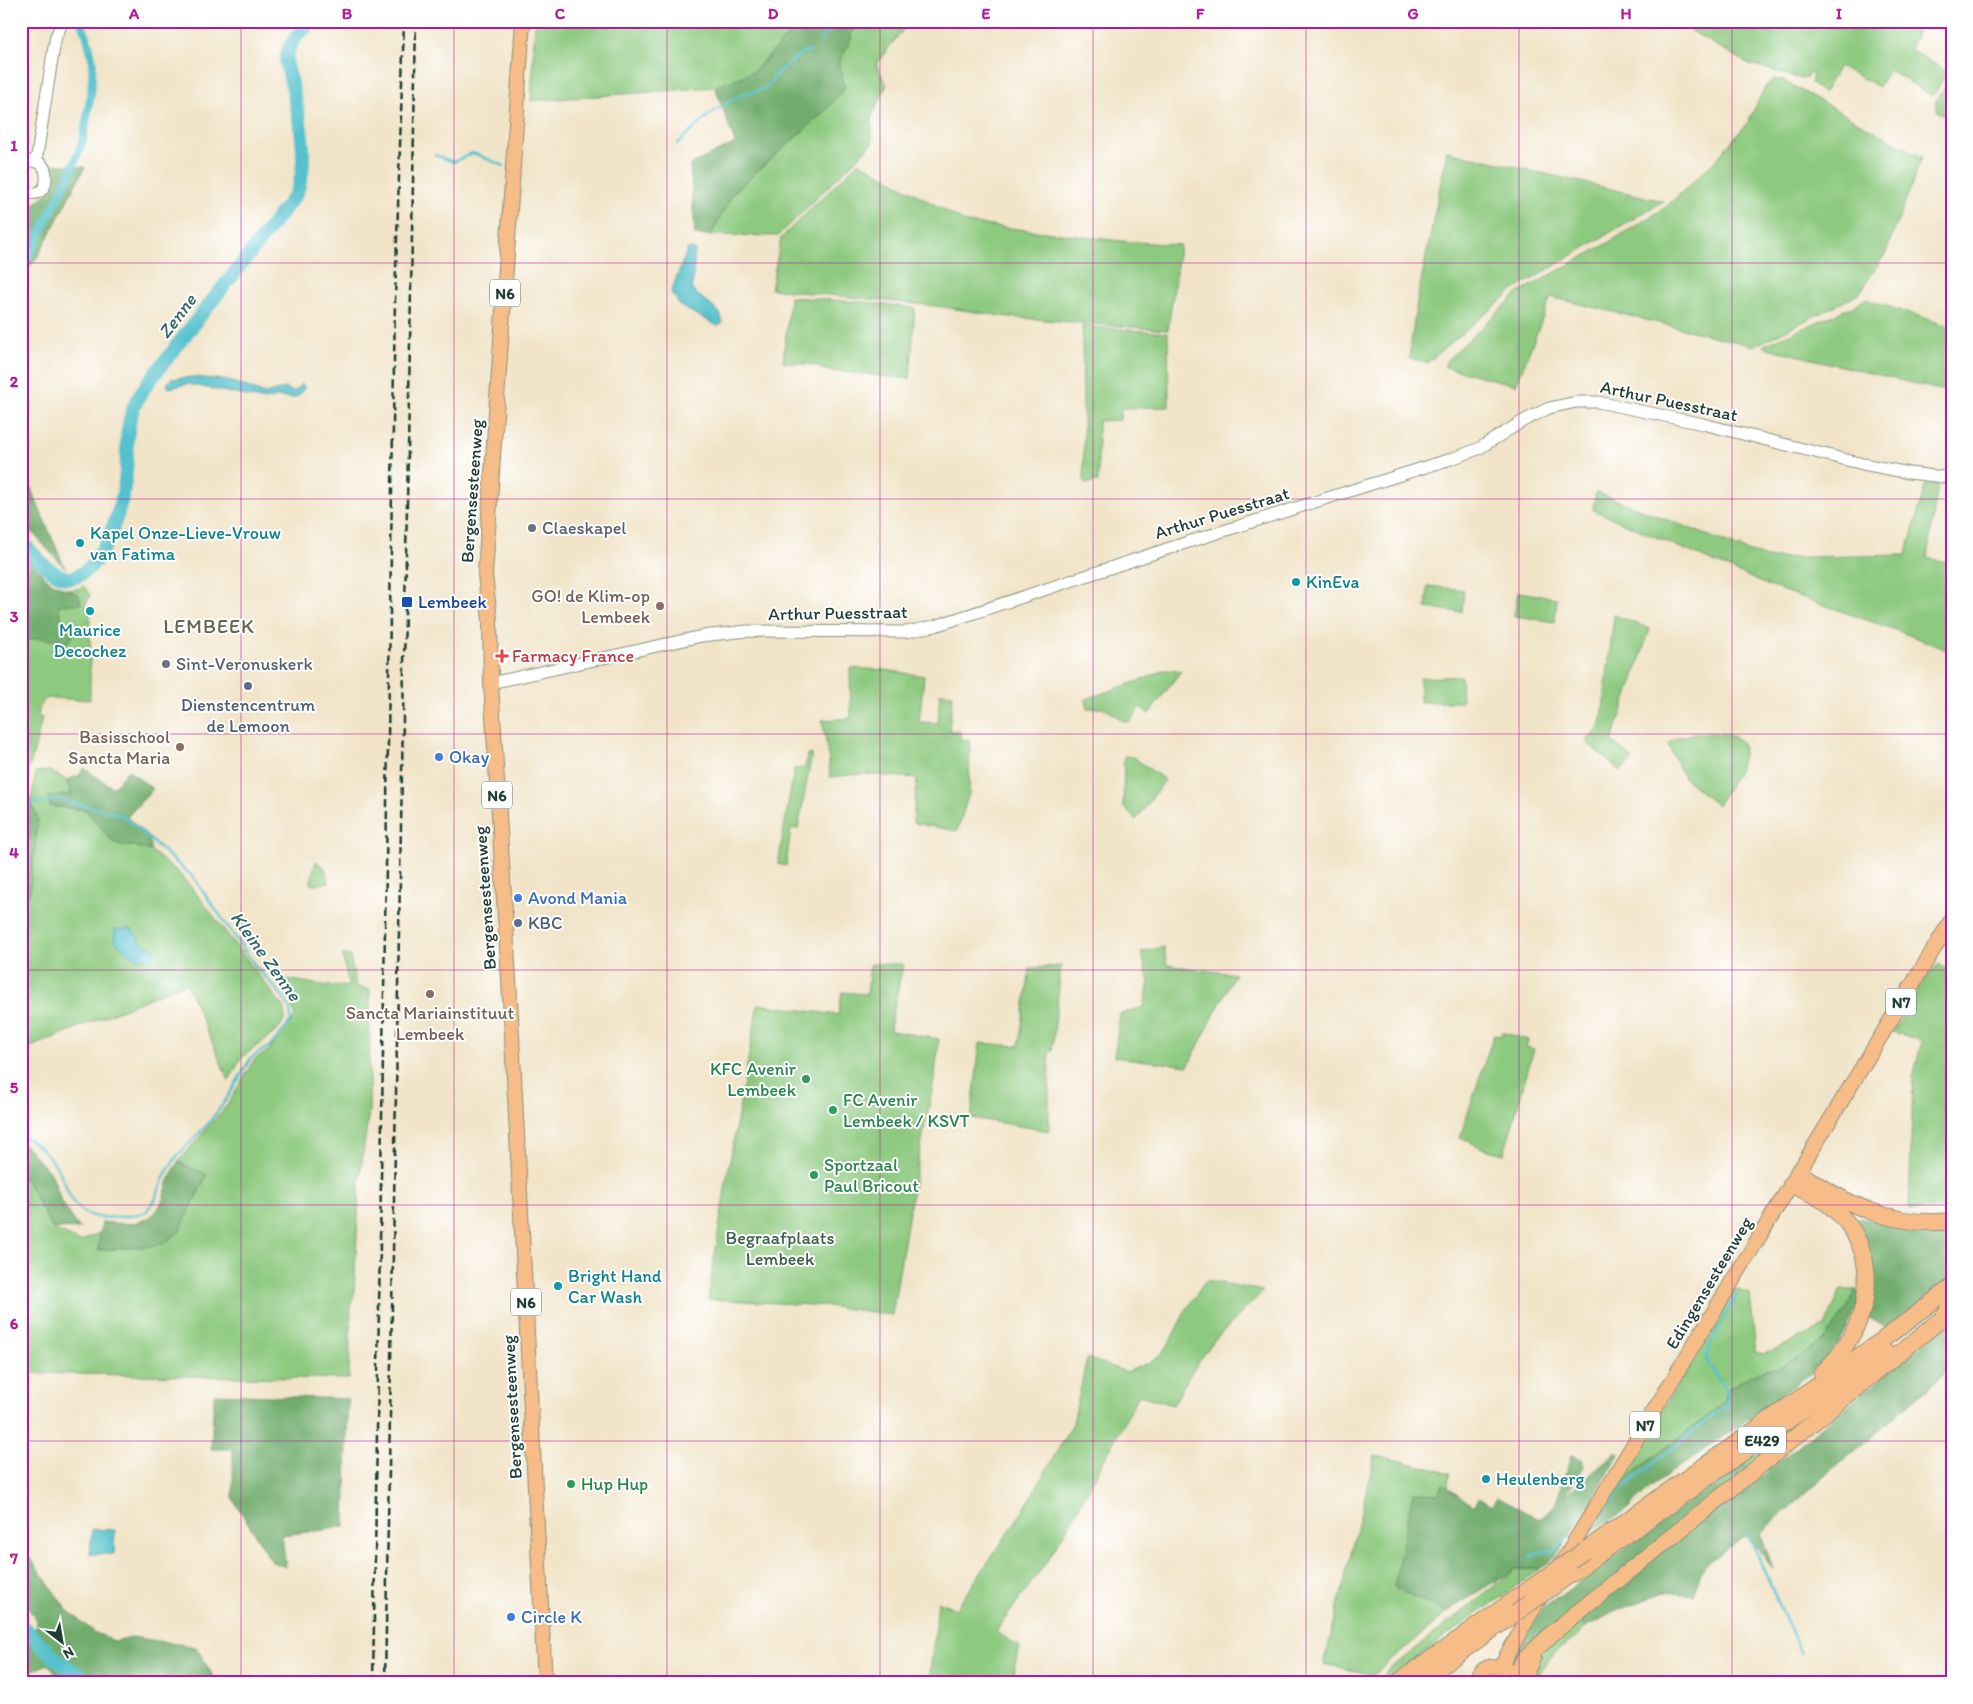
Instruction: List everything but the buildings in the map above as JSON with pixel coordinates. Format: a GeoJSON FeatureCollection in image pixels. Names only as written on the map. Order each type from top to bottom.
{"type":"FeatureCollection","features":[{"type":"Feature","properties":{"kind":"highway"},"geometry":{"type":"LineString","coordinates":[[1794,1178],[1856,1206],[1881,1215],[1930,1222],[1952,1221]]}},
{"type":"Feature","properties":{"kind":"highway"},"geometry":{"type":"LineString","coordinates":[[1794,1178],[1827,1203],[1849,1226],[1862,1253],[1866,1269],[1867,1288],[1864,1308],[1857,1328],[1844,1349],[1797,1400]]}},
{"type":"Feature","properties":{"kind":"highway","name":"E429"},"geometry":{"type":"LineString","coordinates":[[1397,1683],[1797,1400],[1952,1287]]}},
{"type":"Feature","properties":{"kind":"highway"},"geometry":{"type":"LineString","coordinates":[[1518,1681],[1524,1659],[1556,1630],[1944,1317],[1952,1303]]}},
{"type":"Feature","properties":{"kind":"highway","name":"E429"},"geometry":{"type":"LineString","coordinates":[[1417,1683],[1797,1415],[1952,1303]]}},
{"type":"Feature","properties":{"kind":"main road","name":"Bergensesteenweg"},"geometry":{"type":"LineString","coordinates":[[523,21],[513,195],[486,574],[490,620],[491,682],[509,979],[545,1683]]}},
{"type":"Feature","properties":{"kind":"main road","name":"Edingensesteenweg"},"geometry":{"type":"LineString","coordinates":[[1500,1666],[1952,919]]}},
{"type":"Feature","properties":{"kind":"main road"},"geometry":{"type":"LineString","coordinates":[[1475,1683],[1478,1674],[1494,1666],[1506,1669],[1518,1681]]}},
{"type":"Feature","properties":{"kind":"street"},"geometry":{"type":"LineString","coordinates":[[36,162],[56,36],[63,21]]}},
{"type":"Feature","properties":{"kind":"street"},"geometry":{"type":"LineString","coordinates":[[21,166],[30,162],[36,162],[41,164],[47,174],[46,184],[38,192],[28,193],[21,189]]}},
{"type":"Feature","properties":{"kind":"street","name":"Arthur Puesstraat"},"geometry":{"type":"LineString","coordinates":[[491,682],[702,636],[747,632],[907,632],[953,621],[1179,545],[1450,459],[1478,449],[1549,408],[1576,402],[1598,402],[1622,406],[1863,464],[1909,473],[1952,478]]}},
{"type":"Feature","properties":{"kind":"green space"},"geometry":{"type":"Polygon","coordinates":[[[535,21],[802,21],[753,72],[715,87],[531,101],[535,21]]]}},
{"type":"Feature","properties":{"kind":"green space"},"geometry":{"type":"Polygon","coordinates":[[[802,21],[853,21],[851,39],[839,62],[845,88],[825,111],[733,193],[711,235],[695,235],[690,165],[735,143],[715,87],[753,72],[802,21]]]}},
{"type":"Feature","properties":{"kind":"green space"},"geometry":{"type":"Polygon","coordinates":[[[853,21],[910,21],[876,64],[887,85],[872,116],[872,144],[778,236],[711,235],[733,193],[825,111],[839,62],[851,39],[853,21]]]}},
{"type":"Feature","properties":{"kind":"green space"},"geometry":{"type":"Polygon","coordinates":[[[1674,21],[1923,21],[1910,49],[1947,72],[1933,96],[1889,70],[1879,87],[1839,66],[1824,93],[1811,84],[1813,73],[1809,72],[1806,78],[1801,79],[1749,64],[1674,21]]]}},
{"type":"Feature","properties":{"kind":"green space"},"geometry":{"type":"Polygon","coordinates":[[[1952,76],[1952,117],[1938,112],[1935,102],[1952,76]]]}},
{"type":"Feature","properties":{"kind":"green space"},"geometry":{"type":"Polygon","coordinates":[[[1774,79],[1784,81],[1922,157],[1886,253],[1859,294],[1754,346],[1551,297],[1516,385],[1445,367],[1446,361],[1518,293],[1603,246],[1666,207],[1714,162],[1748,122],[1765,87],[1774,79]]]}},
{"type":"Feature","properties":{"kind":"green space"},"geometry":{"type":"Polygon","coordinates":[[[1447,151],[1663,201],[1514,290],[1427,363],[1409,358],[1416,307],[1447,151]]]}},
{"type":"Feature","properties":{"kind":"green space"},"geometry":{"type":"Polygon","coordinates":[[[859,162],[967,223],[1121,241],[1180,245],[1168,330],[1009,317],[936,306],[771,289],[781,238],[859,162]]]}},
{"type":"Feature","properties":{"kind":"green space"},"geometry":{"type":"Polygon","coordinates":[[[53,164],[85,167],[38,256],[23,275],[23,256],[33,205],[49,192],[54,185],[53,164]]]}},
{"type":"Feature","properties":{"kind":"green space"},"geometry":{"type":"Polygon","coordinates":[[[790,297],[915,308],[910,379],[825,370],[814,365],[783,362],[790,297]]]}},
{"type":"Feature","properties":{"kind":"green space"},"geometry":{"type":"Polygon","coordinates":[[[1865,299],[1952,327],[1952,393],[1763,347],[1854,306],[1865,299]]]}},
{"type":"Feature","properties":{"kind":"green space"},"geometry":{"type":"Polygon","coordinates":[[[1082,326],[1168,333],[1169,407],[1121,408],[1120,420],[1098,421],[1098,482],[1084,484],[1082,326]]]}},
{"type":"Feature","properties":{"kind":"green space"},"geometry":{"type":"Polygon","coordinates":[[[21,449],[33,494],[65,568],[29,529],[21,523],[21,449]]]}},
{"type":"Feature","properties":{"kind":"green space"},"geometry":{"type":"Polygon","coordinates":[[[1926,483],[1938,484],[1927,558],[1952,563],[1952,652],[1772,587],[1593,510],[1596,492],[1766,558],[1906,555],[1926,483]]]}},
{"type":"Feature","properties":{"kind":"green space"},"geometry":{"type":"Polygon","coordinates":[[[21,552],[41,573],[57,586],[75,589],[84,586],[90,595],[85,605],[90,614],[90,700],[47,698],[41,704],[38,716],[42,718],[33,756],[21,791],[21,552]]]}},
{"type":"Feature","properties":{"kind":"green space"},"geometry":{"type":"Polygon","coordinates":[[[21,552],[50,582],[79,595],[81,604],[58,605],[62,621],[73,636],[67,643],[40,638],[21,641],[21,552]]]}},
{"type":"Feature","properties":{"kind":"green space"},"geometry":{"type":"Polygon","coordinates":[[[1428,586],[1464,590],[1462,612],[1426,608],[1428,586]]]}},
{"type":"Feature","properties":{"kind":"green space"},"geometry":{"type":"Polygon","coordinates":[[[1518,592],[1557,598],[1555,622],[1514,616],[1518,592]]]}},
{"type":"Feature","properties":{"kind":"green space"},"geometry":{"type":"Polygon","coordinates":[[[1614,615],[1650,629],[1612,741],[1633,759],[1620,771],[1586,742],[1598,728],[1602,719],[1614,615]]]}},
{"type":"Feature","properties":{"kind":"green space"},"geometry":{"type":"Polygon","coordinates":[[[850,668],[886,670],[924,676],[919,722],[938,723],[940,693],[953,694],[949,730],[960,732],[961,739],[970,740],[969,794],[957,831],[913,823],[917,778],[862,774],[830,777],[822,720],[851,718],[850,668]]]}},
{"type":"Feature","properties":{"kind":"green space"},"geometry":{"type":"Polygon","coordinates":[[[1164,670],[1181,671],[1149,714],[1140,707],[1130,722],[1123,721],[1104,708],[1087,708],[1086,699],[1164,670]]]}},
{"type":"Feature","properties":{"kind":"green space"},"geometry":{"type":"Polygon","coordinates":[[[1461,676],[1462,702],[1420,702],[1420,678],[1461,676]]]}},
{"type":"Feature","properties":{"kind":"green space"},"geometry":{"type":"Polygon","coordinates":[[[1703,733],[1729,736],[1738,739],[1743,745],[1741,762],[1737,772],[1717,805],[1685,779],[1668,745],[1679,737],[1703,733]]]}},
{"type":"Feature","properties":{"kind":"green space"},"geometry":{"type":"Polygon","coordinates":[[[812,754],[798,829],[791,828],[786,866],[778,864],[794,769],[805,768],[807,755],[812,754]]]}},
{"type":"Feature","properties":{"kind":"green space"},"geometry":{"type":"Polygon","coordinates":[[[1124,756],[1133,757],[1165,780],[1136,820],[1123,807],[1124,756]]]}},
{"type":"Feature","properties":{"kind":"green space"},"geometry":{"type":"Polygon","coordinates":[[[84,768],[113,788],[128,770],[153,789],[127,817],[149,837],[151,851],[113,842],[86,810],[50,806],[48,797],[72,794],[67,780],[80,775],[84,768]]]}},
{"type":"Feature","properties":{"kind":"green space"},"geometry":{"type":"Polygon","coordinates":[[[50,771],[66,780],[72,794],[48,797],[50,806],[86,810],[113,842],[151,851],[178,872],[284,1008],[285,1019],[278,1030],[241,1058],[229,1081],[186,983],[21,1051],[21,900],[29,894],[38,820],[31,800],[36,772],[50,771]]]}},
{"type":"Feature","properties":{"kind":"green space"},"geometry":{"type":"Polygon","coordinates":[[[21,777],[38,820],[29,894],[21,900],[21,777]]]}},
{"type":"Feature","properties":{"kind":"green space"},"geometry":{"type":"Polygon","coordinates":[[[316,861],[325,868],[328,882],[315,885],[310,884],[316,861]]]}},
{"type":"Feature","properties":{"kind":"green space"},"geometry":{"type":"Polygon","coordinates":[[[1164,947],[1167,965],[1235,974],[1188,1066],[1114,1057],[1120,1014],[1144,1007],[1149,982],[1141,952],[1164,947]]]}},
{"type":"Feature","properties":{"kind":"green space"},"geometry":{"type":"Polygon","coordinates":[[[342,955],[350,955],[356,986],[370,990],[369,1110],[360,1176],[354,1294],[351,1306],[349,1379],[21,1373],[21,1176],[25,1178],[52,1228],[80,1242],[101,1232],[98,1250],[145,1247],[207,1176],[178,1162],[228,1104],[254,1060],[269,1050],[295,1017],[292,1003],[275,977],[328,986],[349,986],[342,955]]]}},
{"type":"Feature","properties":{"kind":"green space","name":"FC Avenir Lembeek / KSVT"},"geometry":{"type":"Polygon","coordinates":[[[870,964],[903,964],[890,1027],[891,1031],[939,1039],[935,1075],[914,1182],[892,1315],[828,1306],[708,1299],[726,1182],[758,1004],[838,1015],[842,992],[867,994],[870,964]]]}},
{"type":"Feature","properties":{"kind":"green space"},"geometry":{"type":"Polygon","coordinates":[[[1939,964],[1952,971],[1952,1206],[1939,1209],[1909,1210],[1913,1077],[1922,1041],[1893,1032],[1919,987],[1939,964]]]}},
{"type":"Feature","properties":{"kind":"green space"},"geometry":{"type":"Polygon","coordinates":[[[1061,966],[1052,1052],[1049,1051],[1049,1131],[971,1118],[980,1043],[1019,1046],[1030,968],[1061,966]]]}},
{"type":"Feature","properties":{"kind":"green space"},"geometry":{"type":"Polygon","coordinates":[[[1502,1032],[1528,1040],[1526,1047],[1534,1049],[1504,1154],[1484,1149],[1460,1137],[1494,1034],[1501,1036],[1502,1032]]]}},
{"type":"Feature","properties":{"kind":"green space"},"geometry":{"type":"Polygon","coordinates":[[[23,1143],[52,1175],[62,1203],[80,1229],[52,1228],[25,1178],[21,1176],[23,1143]]]}},
{"type":"Feature","properties":{"kind":"green space"},"geometry":{"type":"Polygon","coordinates":[[[178,1162],[207,1175],[179,1232],[165,1243],[145,1247],[98,1250],[102,1222],[120,1224],[138,1222],[153,1215],[163,1199],[171,1175],[178,1162]]]}},
{"type":"Feature","properties":{"kind":"green space"},"geometry":{"type":"Polygon","coordinates":[[[1860,1217],[1935,1231],[1952,1229],[1952,1279],[1886,1327],[1869,1318],[1872,1268],[1854,1222],[1860,1217]]]}},
{"type":"Feature","properties":{"kind":"green space"},"geometry":{"type":"Polygon","coordinates":[[[1206,1280],[1263,1291],[1212,1343],[1191,1373],[1173,1405],[1139,1395],[1072,1520],[1046,1563],[996,1631],[1019,1647],[1011,1683],[929,1683],[938,1601],[956,1609],[1023,1511],[1073,1423],[1087,1358],[1126,1372],[1151,1362],[1160,1356],[1168,1345],[1186,1310],[1206,1280]]]}},
{"type":"Feature","properties":{"kind":"green space"},"geometry":{"type":"Polygon","coordinates":[[[1734,1289],[1750,1294],[1756,1352],[1764,1354],[1825,1327],[1841,1289],[1856,1289],[1838,1322],[1812,1349],[1787,1364],[1754,1374],[1727,1389],[1725,1400],[1712,1413],[1643,1465],[1617,1488],[1734,1289]]]}},
{"type":"Feature","properties":{"kind":"green space"},"geometry":{"type":"Polygon","coordinates":[[[1856,1289],[1859,1292],[1857,1308],[1842,1339],[1818,1368],[1723,1437],[1651,1486],[1626,1510],[1583,1537],[1617,1488],[1643,1465],[1712,1413],[1725,1400],[1727,1389],[1754,1374],[1791,1362],[1821,1341],[1845,1312],[1856,1289]]]}},
{"type":"Feature","properties":{"kind":"green space"},"geometry":{"type":"Polygon","coordinates":[[[1952,1321],[1952,1367],[1760,1533],[1773,1568],[1746,1536],[1707,1563],[1699,1574],[1695,1595],[1664,1592],[1619,1610],[1586,1627],[1579,1622],[1687,1529],[1751,1484],[1952,1321]]]}},
{"type":"Feature","properties":{"kind":"green space"},"geometry":{"type":"Polygon","coordinates":[[[1861,1374],[1747,1470],[1744,1462],[1861,1374]]]}},
{"type":"Feature","properties":{"kind":"green space"},"geometry":{"type":"Polygon","coordinates":[[[214,1394],[348,1399],[345,1526],[282,1535],[286,1567],[272,1562],[233,1499],[233,1449],[211,1449],[214,1394]]]}},
{"type":"Feature","properties":{"kind":"green space"},"geometry":{"type":"Polygon","coordinates":[[[1617,1451],[1620,1453],[1558,1554],[1540,1569],[1516,1569],[1446,1612],[1394,1587],[1413,1492],[1438,1494],[1442,1484],[1474,1506],[1479,1498],[1491,1506],[1497,1497],[1539,1519],[1555,1505],[1571,1455],[1582,1459],[1584,1467],[1564,1496],[1617,1451]]]}},
{"type":"Feature","properties":{"kind":"green space"},"geometry":{"type":"Polygon","coordinates":[[[1375,1455],[1451,1473],[1443,1500],[1418,1496],[1396,1591],[1454,1607],[1374,1675],[1324,1664],[1375,1455]]]}},
{"type":"Feature","properties":{"kind":"green space"},"geometry":{"type":"Polygon","coordinates":[[[1744,1462],[1747,1470],[1515,1666],[1513,1659],[1542,1609],[1744,1462]]]}},
{"type":"Feature","properties":{"kind":"green space"},"geometry":{"type":"Polygon","coordinates":[[[21,1545],[67,1610],[94,1632],[114,1641],[132,1637],[196,1647],[217,1683],[60,1683],[48,1664],[21,1675],[21,1646],[32,1643],[37,1620],[21,1599],[21,1545]]]}},
{"type":"Feature","properties":{"kind":"green space"},"geometry":{"type":"Polygon","coordinates":[[[1516,1569],[1540,1569],[1381,1683],[1377,1683],[1385,1673],[1516,1569]]]}},
{"type":"Feature","properties":{"kind":"green space"},"geometry":{"type":"Polygon","coordinates":[[[1579,1622],[1586,1627],[1585,1629],[1548,1660],[1538,1675],[1537,1683],[1530,1683],[1539,1653],[1579,1622]]]}},
{"type":"Feature","properties":{"kind":"water"},"geometry":{"type":"Polygon","coordinates":[[[688,248],[695,250],[692,290],[720,313],[723,323],[718,326],[680,306],[671,292],[688,248]]]}},
{"type":"Feature","properties":{"kind":"water"},"geometry":{"type":"Polygon","coordinates":[[[193,377],[225,380],[265,394],[285,388],[294,392],[301,384],[305,387],[295,398],[277,397],[265,400],[188,384],[169,388],[167,384],[171,379],[193,377]]]}},
{"type":"Feature","properties":{"kind":"water"},"geometry":{"type":"Polygon","coordinates":[[[115,929],[132,929],[143,944],[156,949],[152,958],[135,957],[126,952],[114,939],[115,929]]]}},
{"type":"Feature","properties":{"kind":"water"},"geometry":{"type":"Polygon","coordinates":[[[92,1529],[115,1530],[114,1554],[90,1554],[92,1529]]]}},
{"type":"Feature","properties":{"kind":"waterway"},"geometry":{"type":"LineString","coordinates":[[28,258],[72,169],[83,140],[91,93],[93,62],[87,37],[80,21]]}},
{"type":"Feature","properties":{"kind":"waterway","name":"Zenne"},"geometry":{"type":"LineString","coordinates":[[21,541],[53,572],[68,578],[75,577],[86,571],[104,547],[122,499],[125,484],[128,427],[139,396],[296,194],[301,179],[303,146],[298,110],[286,61],[292,44],[312,21]]}},
{"type":"Feature","properties":{"kind":"waterway"},"geometry":{"type":"LineString","coordinates":[[820,42],[837,21]]}},
{"type":"Feature","properties":{"kind":"waterway"},"geometry":{"type":"LineString","coordinates":[[677,144],[710,114],[738,96],[764,89],[778,72],[802,53],[810,51]]}},
{"type":"Feature","properties":{"kind":"waterway"},"geometry":{"type":"LineString","coordinates":[[435,155],[453,162],[473,153],[504,166]]}},
{"type":"Feature","properties":{"kind":"waterway","name":"Kleine Zenne"},"geometry":{"type":"LineString","coordinates":[[21,1135],[46,1153],[58,1169],[72,1200],[87,1214],[100,1217],[116,1217],[145,1213],[155,1200],[165,1175],[177,1156],[208,1124],[226,1100],[251,1058],[271,1045],[286,1028],[291,1019],[290,1009],[283,997],[254,964],[193,877],[122,815],[57,799],[37,803],[27,801]]}},
{"type":"Feature","properties":{"kind":"waterway"},"geometry":{"type":"LineString","coordinates":[[1727,1411],[1728,1393],[1708,1364],[1706,1353],[1737,1296]]}},
{"type":"Feature","properties":{"kind":"waterway"},"geometry":{"type":"LineString","coordinates":[[1588,1529],[1595,1526],[1617,1493],[1727,1404]]}},
{"type":"Feature","properties":{"kind":"waterway"},"geometry":{"type":"LineString","coordinates":[[1748,1535],[1801,1653]]}},
{"type":"Feature","properties":{"kind":"waterway"},"geometry":{"type":"LineString","coordinates":[[1530,1557],[1541,1552],[1556,1550],[1563,1540],[1570,1537]]}},
{"type":"Feature","properties":{"kind":"waterway","name":"Zenne"},"geometry":{"type":"LineString","coordinates":[[21,1625],[58,1661],[92,1683]]}},
{"type":"Feature","properties":{"kind":"railway"},"geometry":{"type":"LineString","coordinates":[[373,1683],[395,300],[404,21]]}},
{"type":"Feature","properties":{"kind":"railway"},"geometry":{"type":"LineString","coordinates":[[385,1683],[416,21]]}},
{"type":"Feature","properties":{"kind":"place","name":"Claeskapel"},"geometry":{"type":"Point","coordinates":[532,528]}},
{"type":"Feature","properties":{"kind":"place","name":"Kapel Onze-Lieve-Vrouw van Fatima"},"geometry":{"type":"Point","coordinates":[80,543]}},
{"type":"Feature","properties":{"kind":"place","name":"KinEva"},"geometry":{"type":"Point","coordinates":[1296,582]}},
{"type":"Feature","properties":{"kind":"place","name":"Lembeek"},"geometry":{"type":"Point","coordinates":[407,602]}},
{"type":"Feature","properties":{"kind":"place","name":"GO! de Klim-op Lembeek"},"geometry":{"type":"Point","coordinates":[660,606]}},
{"type":"Feature","properties":{"kind":"place","name":"Maurice Decochez"},"geometry":{"type":"Point","coordinates":[90,611]}},
{"type":"Feature","properties":{"kind":"place","name":"Farmacy France"},"geometry":{"type":"Point","coordinates":[502,656]}},
{"type":"Feature","properties":{"kind":"place","name":"Sint-Veronuskerk"},"geometry":{"type":"Point","coordinates":[166,664]}},
{"type":"Feature","properties":{"kind":"place","name":"Dienstencentrum de Lemoon"},"geometry":{"type":"Point","coordinates":[248,686]}},
{"type":"Feature","properties":{"kind":"place","name":"Basisschool Sancta Maria"},"geometry":{"type":"Point","coordinates":[180,747]}},
{"type":"Feature","properties":{"kind":"place","name":"Okay"},"geometry":{"type":"Point","coordinates":[439,757]}},
{"type":"Feature","properties":{"kind":"place","name":"Avond Mania"},"geometry":{"type":"Point","coordinates":[518,898]}},
{"type":"Feature","properties":{"kind":"place","name":"KBC"},"geometry":{"type":"Point","coordinates":[518,923]}},
{"type":"Feature","properties":{"kind":"place","name":"Sancta Mariainstituut Lembeek"},"geometry":{"type":"Point","coordinates":[430,994]}},
{"type":"Feature","properties":{"kind":"place","name":"KFC Avenir Lembeek"},"geometry":{"type":"Point","coordinates":[806,1079]}},
{"type":"Feature","properties":{"kind":"place","name":"FC Avenir Lembeek / KSVT"},"geometry":{"type":"Point","coordinates":[833,1110]}},
{"type":"Feature","properties":{"kind":"place","name":"Sportzaal Paul Bricout"},"geometry":{"type":"Point","coordinates":[814,1175]}},
{"type":"Feature","properties":{"kind":"place","name":"Bright Hand Car Wash"},"geometry":{"type":"Point","coordinates":[558,1286]}},
{"type":"Feature","properties":{"kind":"place","name":"Heulenberg"},"geometry":{"type":"Point","coordinates":[1486,1479]}},
{"type":"Feature","properties":{"kind":"place","name":"Hup Hup"},"geometry":{"type":"Point","coordinates":[571,1484]}},
{"type":"Feature","properties":{"kind":"place","name":"Circle K"},"geometry":{"type":"Point","coordinates":[511,1617]}},
{"type":"Feature","properties":{"kind":"district","name":"LEMBEEK"},"geometry":{"type":"Point","coordinates":[209,626]}},
{"type":"Feature","properties":{"kind":"park label","name":"Begraafplaats Lembeek"},"geometry":{"type":"Point","coordinates":[780,1248]}}]}
